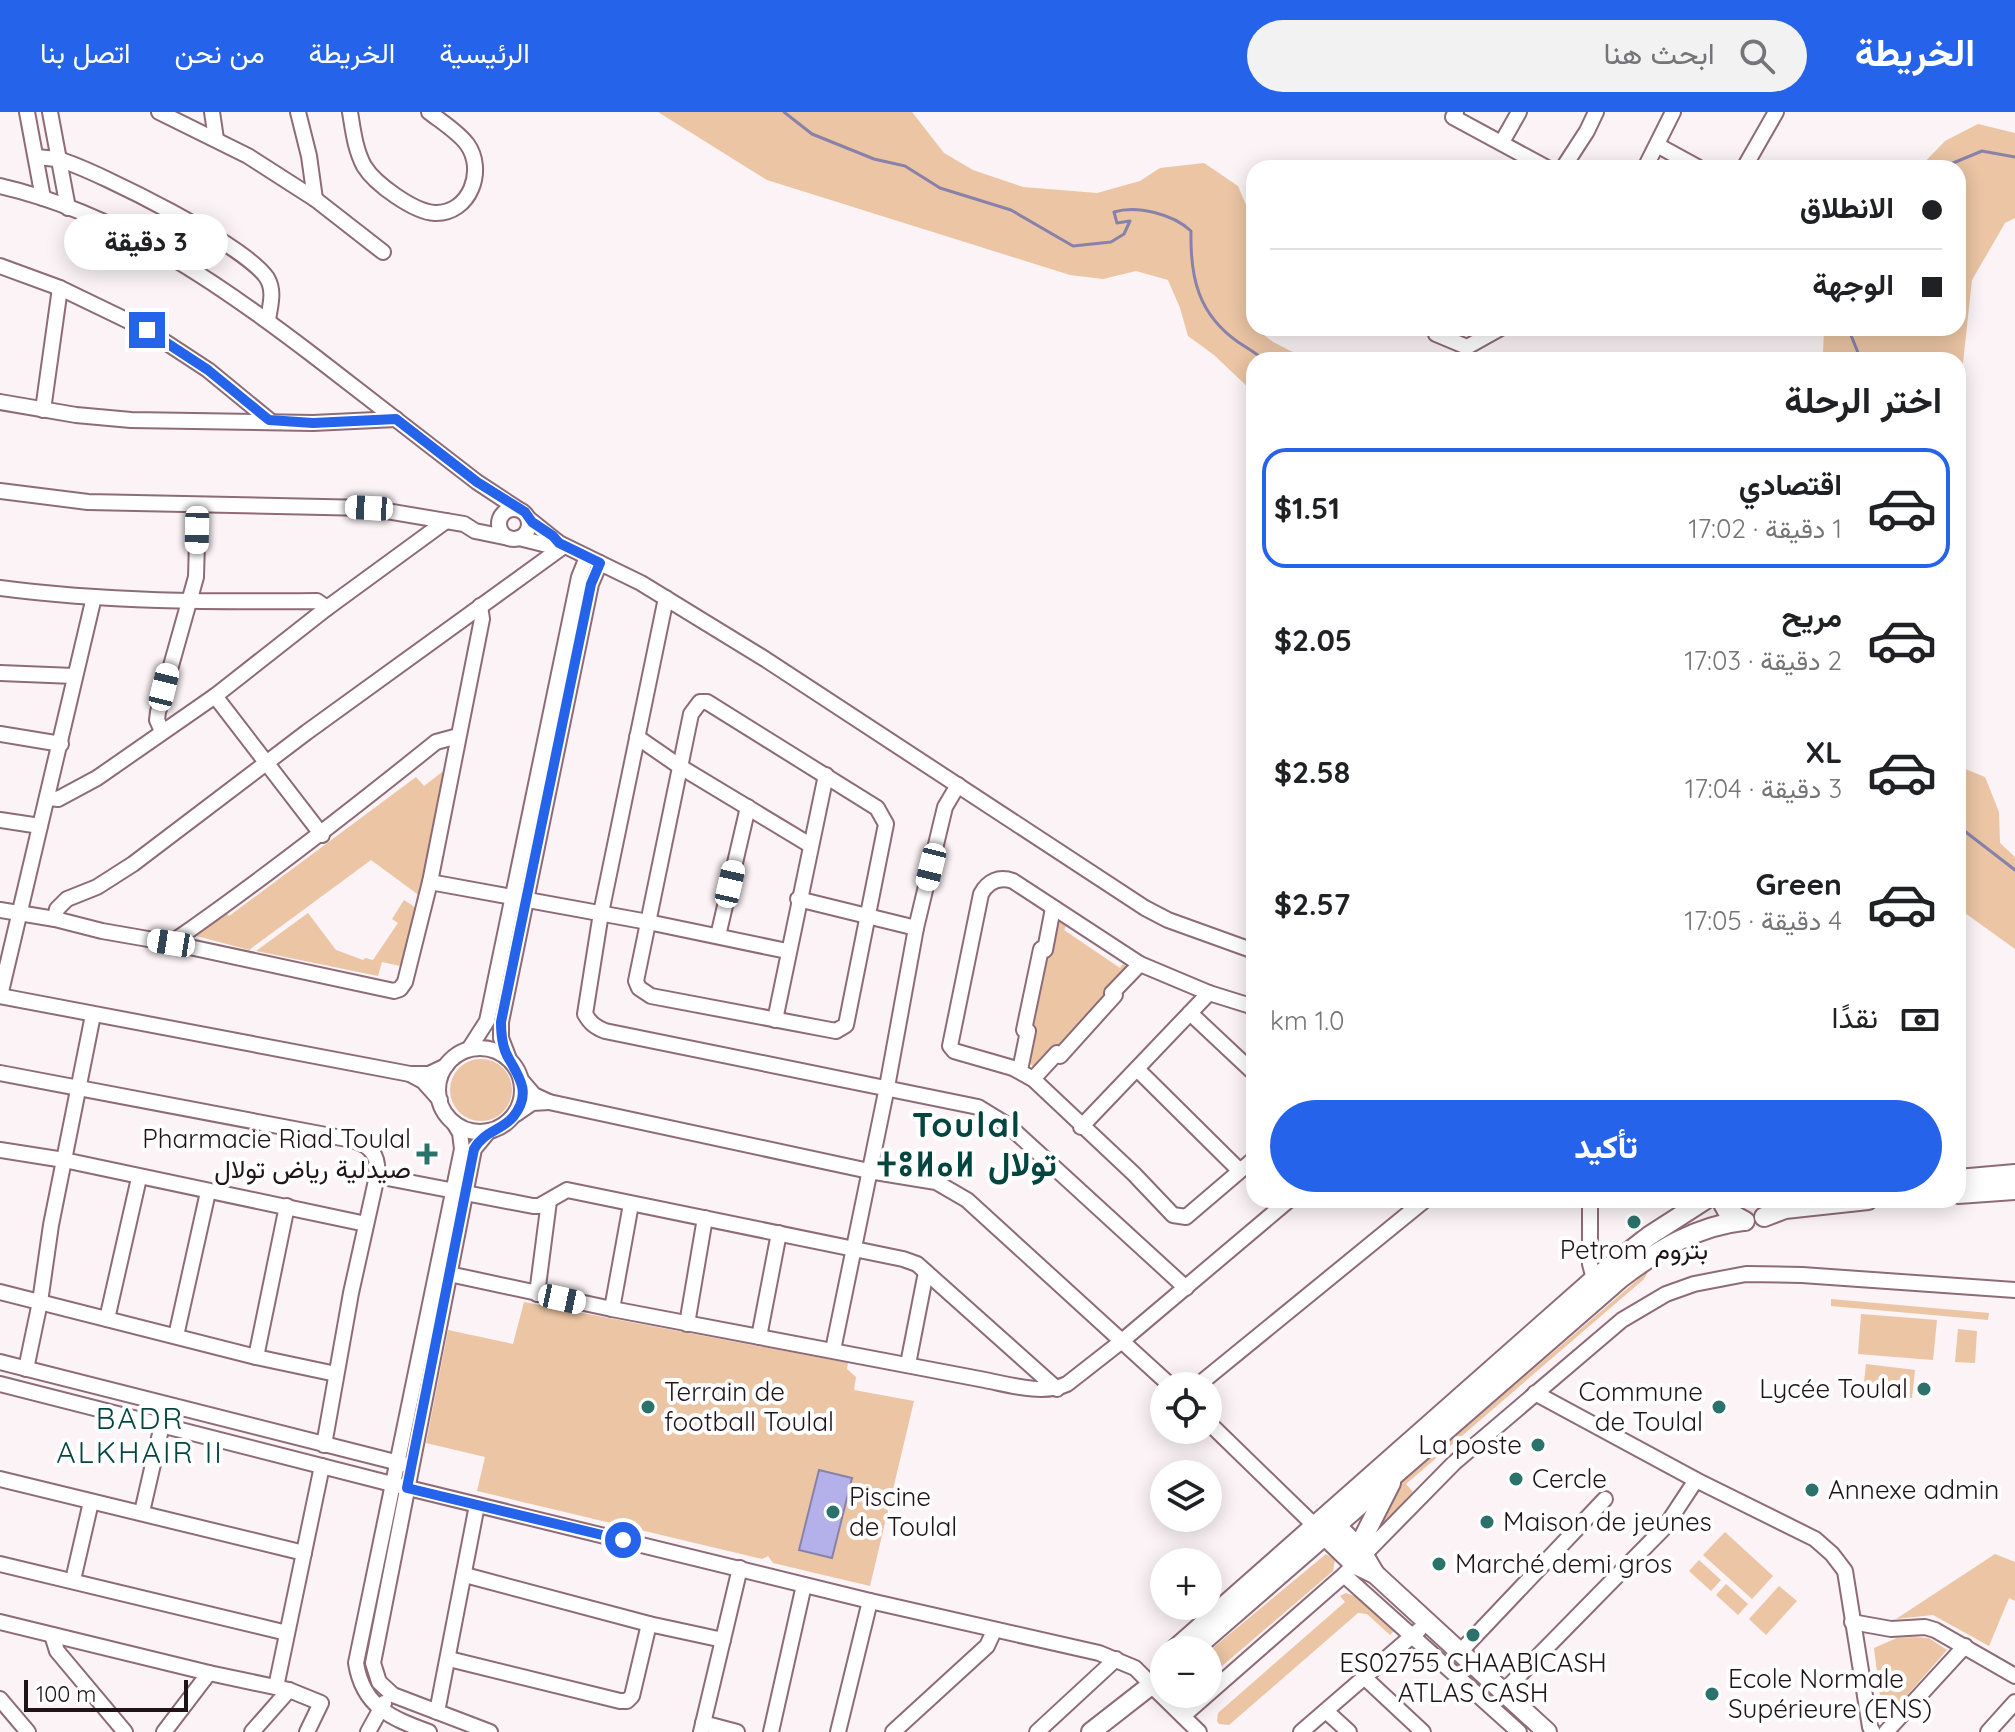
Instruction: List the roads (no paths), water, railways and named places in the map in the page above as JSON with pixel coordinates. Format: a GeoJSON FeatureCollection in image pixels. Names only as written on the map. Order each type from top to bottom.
{"type":"FeatureCollection","features":[{"type":"Feature","properties":{"kind":"main road"},"geometry":{"type":"LineString","coordinates":[[1966,1178],[2015,1174]]}},
{"type":"Feature","properties":{"kind":"main road"},"geometry":{"type":"LineString","coordinates":[[1966,1193],[2015,1190]]}},
{"type":"Feature","properties":{"kind":"main road"},"geometry":{"type":"LineString","coordinates":[[1208,1636],[1594,1279],[1649,1236],[1693,1208]]}},
{"type":"Feature","properties":{"kind":"main road"},"geometry":{"type":"LineString","coordinates":[[1725,1208],[1743,1221]]}},
{"type":"Feature","properties":{"kind":"main road"},"geometry":{"type":"LineString","coordinates":[[1764,1217],[1774,1208]]}},
{"type":"Feature","properties":{"kind":"main road"},"geometry":{"type":"LineString","coordinates":[[1191,1636],[1326,1525],[1397,1473],[1650,1256],[1701,1230],[1792,1208]]}},
{"type":"Feature","properties":{"kind":"main road"},"geometry":{"type":"LineString","coordinates":[[1356,1561],[1362,1540],[1397,1473]]}},
{"type":"Feature","properties":{"kind":"main road"},"geometry":{"type":"LineString","coordinates":[[1326,1525],[1356,1561],[1375,1574],[1503,1692],[1525,1727]]}},
{"type":"Feature","properties":{"kind":"main road"},"geometry":{"type":"LineString","coordinates":[[1098,1726],[1150,1682]]}},
{"type":"Feature","properties":{"kind":"street"},"geometry":{"type":"LineString","coordinates":[[27,112],[43,198]]}},
{"type":"Feature","properties":{"kind":"street"},"geometry":{"type":"LineString","coordinates":[[50,112],[68,208]]}},
{"type":"Feature","properties":{"kind":"street"},"geometry":{"type":"LineString","coordinates":[[159,112],[248,156],[315,199],[383,252]]}},
{"type":"Feature","properties":{"kind":"street"},"geometry":{"type":"LineString","coordinates":[[212,112],[216,139]]}},
{"type":"Feature","properties":{"kind":"street"},"geometry":{"type":"LineString","coordinates":[[298,112],[315,199]]}},
{"type":"Feature","properties":{"kind":"street"},"geometry":{"type":"LineString","coordinates":[[350,112],[356,147],[365,167],[375,179],[425,212],[446,212],[466,198],[473,187],[475,161],[467,145],[429,112]]}},
{"type":"Feature","properties":{"kind":"street"},"geometry":{"type":"LineString","coordinates":[[1456,112],[1453,117],[1502,142],[1525,160]]}},
{"type":"Feature","properties":{"kind":"street"},"geometry":{"type":"LineString","coordinates":[[1502,142],[1519,112]]}},
{"type":"Feature","properties":{"kind":"street"},"geometry":{"type":"LineString","coordinates":[[1568,160],[1596,112]]}},
{"type":"Feature","properties":{"kind":"street"},"geometry":{"type":"LineString","coordinates":[[1749,160],[1776,112]]}},
{"type":"Feature","properties":{"kind":"street"},"geometry":{"type":"LineString","coordinates":[[1649,160],[1668,114]]}},
{"type":"Feature","properties":{"kind":"street"},"geometry":{"type":"LineString","coordinates":[[1657,145],[1684,160]]}},
{"type":"Feature","properties":{"kind":"street"},"geometry":{"type":"LineString","coordinates":[[36,157],[61,161],[167,210],[224,243],[258,268],[270,284],[268,320]]}},
{"type":"Feature","properties":{"kind":"street"},"geometry":{"type":"LineString","coordinates":[[0,186],[68,208],[182,263],[268,320],[561,545],[666,598],[1145,908],[1168,920],[1246,948]]}},
{"type":"Feature","properties":{"kind":"street"},"geometry":{"type":"LineString","coordinates":[[0,266],[60,288],[175,347],[269,420]]}},
{"type":"Feature","properties":{"kind":"street"},"geometry":{"type":"LineString","coordinates":[[43,410],[60,288]]}},
{"type":"Feature","properties":{"kind":"street"},"geometry":{"type":"LineString","coordinates":[[1439,336],[1467,347],[1487,336]]}},
{"type":"Feature","properties":{"kind":"street"},"geometry":{"type":"LineString","coordinates":[[0,402],[131,420],[313,423],[396,419]]}},
{"type":"Feature","properties":{"kind":"street"},"geometry":{"type":"LineString","coordinates":[[477,482],[499,518],[501,533],[514,538],[527,533],[524,514]]}},
{"type":"Feature","properties":{"kind":"street"},"geometry":{"type":"LineString","coordinates":[[0,491],[88,502],[369,508],[464,524],[499,518],[509,509],[524,514]]}},
{"type":"Feature","properties":{"kind":"street"},"geometry":{"type":"LineString","coordinates":[[162,731],[157,720],[158,712],[196,577],[198,506]]}},
{"type":"Feature","properties":{"kind":"street"},"geometry":{"type":"LineString","coordinates":[[48,798],[58,799],[79,789],[215,696],[327,608],[446,521]]}},
{"type":"Feature","properties":{"kind":"street"},"geometry":{"type":"LineString","coordinates":[[464,524],[475,531],[551,546],[561,545]]}},
{"type":"Feature","properties":{"kind":"street"},"geometry":{"type":"LineString","coordinates":[[55,919],[57,909],[67,899],[110,879],[561,545]]}},
{"type":"Feature","properties":{"kind":"street"},"geometry":{"type":"LineString","coordinates":[[469,1049],[487,1021],[519,900],[594,560]]}},
{"type":"Feature","properties":{"kind":"street"},"geometry":{"type":"LineString","coordinates":[[0,588],[94,597],[190,601],[317,601],[327,608]]}},
{"type":"Feature","properties":{"kind":"street"},"geometry":{"type":"LineString","coordinates":[[94,597],[0,996],[410,1074],[429,1074],[469,1049],[490,1049],[509,1059]]}},
{"type":"Feature","properties":{"kind":"street"},"geometry":{"type":"LineString","coordinates":[[666,598],[601,913],[585,1014],[595,1028],[887,1087],[989,1112],[1009,1126],[1186,1288]]}},
{"type":"Feature","properties":{"kind":"street"},"geometry":{"type":"LineString","coordinates":[[0,910],[394,991],[400,989],[405,982],[430,882],[482,619],[480,606]]}},
{"type":"Feature","properties":{"kind":"street"},"geometry":{"type":"LineString","coordinates":[[0,673],[74,676]]}},
{"type":"Feature","properties":{"kind":"street"},"geometry":{"type":"LineString","coordinates":[[215,696],[322,835]]}},
{"type":"Feature","properties":{"kind":"street"},"geometry":{"type":"LineString","coordinates":[[707,702],[826,775],[877,808],[886,824],[846,1025],[836,1031],[651,996],[644,992],[636,981],[694,706],[707,702]]}},
{"type":"Feature","properties":{"kind":"street"},"geometry":{"type":"LineString","coordinates":[[0,734],[61,744]]}},
{"type":"Feature","properties":{"kind":"street"},"geometry":{"type":"LineString","coordinates":[[171,943],[322,835],[436,742],[458,736]]}},
{"type":"Feature","properties":{"kind":"street"},"geometry":{"type":"LineString","coordinates":[[637,737],[810,845]]}},
{"type":"Feature","properties":{"kind":"street"},"geometry":{"type":"LineString","coordinates":[[775,1020],[826,775]]}},
{"type":"Feature","properties":{"kind":"street"},"geometry":{"type":"LineString","coordinates":[[833,1350],[916,928],[945,807],[958,785]]}},
{"type":"Feature","properties":{"kind":"street"},"geometry":{"type":"LineString","coordinates":[[718,936],[748,807]]}},
{"type":"Feature","properties":{"kind":"street"},"geometry":{"type":"LineString","coordinates":[[0,820],[40,826]]}},
{"type":"Feature","properties":{"kind":"street"},"geometry":{"type":"LineString","coordinates":[[1246,1005],[1209,993],[1140,964],[1006,879],[990,882],[980,897],[951,1049],[1020,1070],[1033,1079],[1173,1215],[1186,1217],[1246,1165]]}},
{"type":"Feature","properties":{"kind":"street"},"geometry":{"type":"LineString","coordinates":[[430,882],[787,951]]}},
{"type":"Feature","properties":{"kind":"street"},"geometry":{"type":"LineString","coordinates":[[798,899],[916,928]]}},
{"type":"Feature","properties":{"kind":"street"},"geometry":{"type":"LineString","coordinates":[[519,900],[501,1038],[509,1059],[528,1090],[549,1102],[869,1171],[936,1182],[955,1191],[1156,1372]]}},
{"type":"Feature","properties":{"kind":"street"},"geometry":{"type":"LineString","coordinates":[[1020,1070],[1028,1031],[1024,1030],[1053,908]]}},
{"type":"Feature","properties":{"kind":"street"},"geometry":{"type":"LineString","coordinates":[[1033,1079],[1057,1053],[1060,1056],[1140,964]]}},
{"type":"Feature","properties":{"kind":"street"},"geometry":{"type":"LineString","coordinates":[[1081,1127],[1209,993]]}},
{"type":"Feature","properties":{"kind":"street"},"geometry":{"type":"LineString","coordinates":[[1190,1013],[1246,1066]]}},
{"type":"Feature","properties":{"kind":"street"},"geometry":{"type":"LineString","coordinates":[[26,1369],[93,1015]]}},
{"type":"Feature","properties":{"kind":"street"},"geometry":{"type":"LineString","coordinates":[[429,1732],[393,1718],[380,1709],[361,1682],[356,1663],[392,1484],[404,1465],[449,1274],[462,1149],[460,1133],[445,1113],[440,1100],[438,1088],[446,1065]]}},
{"type":"Feature","properties":{"kind":"street"},"geometry":{"type":"LineString","coordinates":[[1137,1069],[1239,1170]]}},
{"type":"Feature","properties":{"kind":"street"},"geometry":{"type":"LineString","coordinates":[[0,1073],[359,1142],[373,1153],[378,1162],[377,1176],[324,1445]]}},
{"type":"Feature","properties":{"kind":"street"},"geometry":{"type":"LineString","coordinates":[[410,1074],[423,1081],[440,1100]]}},
{"type":"Feature","properties":{"kind":"street"},"geometry":{"type":"LineString","coordinates":[[513,1117],[522,1098],[521,1077]]}},
{"type":"Feature","properties":{"kind":"street"},"geometry":{"type":"LineString","coordinates":[[490,1732],[390,1692],[375,1673],[374,1653],[407,1488],[404,1465],[460,1191],[474,1149],[489,1131],[506,1123],[527,1105],[549,1102]]}},
{"type":"Feature","properties":{"kind":"street"},"geometry":{"type":"LineString","coordinates":[[454,1123],[471,1131],[489,1131]]}},
{"type":"Feature","properties":{"kind":"street"},"geometry":{"type":"LineString","coordinates":[[0,1150],[64,1160],[366,1224]]}},
{"type":"Feature","properties":{"kind":"street"},"geometry":{"type":"LineString","coordinates":[[377,1176],[533,1206],[567,1190],[903,1259],[917,1264],[1057,1389]]}},
{"type":"Feature","properties":{"kind":"street"},"geometry":{"type":"LineString","coordinates":[[107,1319],[139,1178]]}},
{"type":"Feature","properties":{"kind":"street"},"geometry":{"type":"LineString","coordinates":[[176,1336],[208,1192]]}},
{"type":"Feature","properties":{"kind":"street"},"geometry":{"type":"LineString","coordinates":[[537,1294],[549,1201]]}},
{"type":"Feature","properties":{"kind":"street"},"geometry":{"type":"LineString","coordinates":[[612,1309],[631,1204]]}},
{"type":"Feature","properties":{"kind":"street"},"geometry":{"type":"LineString","coordinates":[[256,1357],[287,1206]]}},
{"type":"Feature","properties":{"kind":"street"},"geometry":{"type":"LineString","coordinates":[[449,1274],[687,1324],[1025,1387],[1057,1389],[1122,1341],[1280,1208]]}},
{"type":"Feature","properties":{"kind":"street"},"geometry":{"type":"LineString","coordinates":[[1214,1372],[1415,1208]]}},
{"type":"Feature","properties":{"kind":"street"},"geometry":{"type":"LineString","coordinates":[[1590,1208],[1590,1264],[1594,1279]]}},
{"type":"Feature","properties":{"kind":"street"},"geometry":{"type":"LineString","coordinates":[[687,1324],[705,1218]]}},
{"type":"Feature","properties":{"kind":"street"},"geometry":{"type":"LineString","coordinates":[[759,1337],[779,1233]]}},
{"type":"Feature","properties":{"kind":"street"},"geometry":{"type":"LineString","coordinates":[[908,1364],[926,1272]]}},
{"type":"Feature","properties":{"kind":"street"},"geometry":{"type":"LineString","coordinates":[[1183,1716],[1356,1561],[1454,1463],[1642,1306],[1694,1284],[1723,1277],[1789,1275],[2015,1290]]}},
{"type":"Feature","properties":{"kind":"street"},"geometry":{"type":"LineString","coordinates":[[0,1292],[256,1357],[336,1374]]}},
{"type":"Feature","properties":{"kind":"street"},"geometry":{"type":"LineString","coordinates":[[0,1362],[404,1465]]}},
{"type":"Feature","properties":{"kind":"street"},"geometry":{"type":"LineString","coordinates":[[0,1384],[407,1488],[994,1631],[1047,1641],[1116,1659],[1150,1677]]}},
{"type":"Feature","properties":{"kind":"street"},"geometry":{"type":"LineString","coordinates":[[1535,1393],[1696,1480],[1815,1539],[1832,1554],[1845,1571],[1873,1732]]}},
{"type":"Feature","properties":{"kind":"street"},"geometry":{"type":"LineString","coordinates":[[142,1512],[162,1425]]}},
{"type":"Feature","properties":{"kind":"street"},"geometry":{"type":"LineString","coordinates":[[1222,1434],[1326,1525]]}},
{"type":"Feature","properties":{"kind":"street"},"geometry":{"type":"LineString","coordinates":[[252,1732],[282,1688],[287,1633],[322,1466]]}},
{"type":"Feature","properties":{"kind":"street"},"geometry":{"type":"LineString","coordinates":[[0,1479],[304,1553]]}},
{"type":"Feature","properties":{"kind":"street"},"geometry":{"type":"LineString","coordinates":[[1503,1692],[1665,1527],[1696,1480]]}},
{"type":"Feature","properties":{"kind":"street"},"geometry":{"type":"LineString","coordinates":[[1460,1652],[1605,1499]]}},
{"type":"Feature","properties":{"kind":"street"},"geometry":{"type":"LineString","coordinates":[[73,1580],[91,1502]]}},
{"type":"Feature","properties":{"kind":"street"},"geometry":{"type":"LineString","coordinates":[[437,1712],[477,1505]]}},
{"type":"Feature","properties":{"kind":"street"},"geometry":{"type":"LineString","coordinates":[[1356,1561],[1413,1635],[1525,1727]]}},
{"type":"Feature","properties":{"kind":"street"},"geometry":{"type":"LineString","coordinates":[[0,1564],[287,1633]]}},
{"type":"Feature","properties":{"kind":"street"},"geometry":{"type":"LineString","coordinates":[[737,1732],[702,1727],[740,1568]]}},
{"type":"Feature","properties":{"kind":"street"},"geometry":{"type":"LineString","coordinates":[[465,1575],[649,1624],[723,1640]]}},
{"type":"Feature","properties":{"kind":"street"},"geometry":{"type":"LineString","coordinates":[[771,1732],[804,1585]]}},
{"type":"Feature","properties":{"kind":"street"},"geometry":{"type":"LineString","coordinates":[[838,1732],[870,1601]]}},
{"type":"Feature","properties":{"kind":"street"},"geometry":{"type":"LineString","coordinates":[[0,1622],[282,1688],[321,1703],[307,1732]]}},
{"type":"Feature","properties":{"kind":"street"},"geometry":{"type":"LineString","coordinates":[[1301,1732],[1428,1622]]}},
{"type":"Feature","properties":{"kind":"street"},"geometry":{"type":"LineString","coordinates":[[1852,1622],[1891,1629],[1925,1627],[1965,1646],[2015,1676]]}},
{"type":"Feature","properties":{"kind":"street"},"geometry":{"type":"LineString","coordinates":[[449,1659],[627,1701],[632,1696],[649,1624]]}},
{"type":"Feature","properties":{"kind":"street"},"geometry":{"type":"LineString","coordinates":[[893,1732],[987,1646],[994,1631]]}},
{"type":"Feature","properties":{"kind":"street"},"geometry":{"type":"LineString","coordinates":[[52,1635],[57,1651],[125,1732]]}},
{"type":"Feature","properties":{"kind":"street"},"geometry":{"type":"LineString","coordinates":[[1895,1729],[1965,1646]]}},
{"type":"Feature","properties":{"kind":"street"},"geometry":{"type":"LineString","coordinates":[[1037,1732],[1116,1659]]}},
{"type":"Feature","properties":{"kind":"street"},"geometry":{"type":"LineString","coordinates":[[164,1732],[209,1673]]}},
{"type":"Feature","properties":{"kind":"street"},"geometry":{"type":"LineString","coordinates":[[1364,1677],[1423,1732]]}},
{"type":"Feature","properties":{"kind":"street"},"geometry":{"type":"LineString","coordinates":[[368,1732],[390,1692]]}},
{"type":"Feature","properties":{"kind":"street"},"geometry":{"type":"LineString","coordinates":[[0,1699],[28,1732]]}},
{"type":"Feature","properties":{"kind":"street"},"geometry":{"type":"LineString","coordinates":[[1988,1732],[2015,1702]]}},
{"type":"Feature","properties":{"kind":"street"},"geometry":{"type":"LineString","coordinates":[[1177,1708],[1199,1732]]}},
{"type":"Feature","properties":{"kind":"street"},"geometry":{"type":"LineString","coordinates":[[1326,1711],[1349,1732]]}},
{"type":"Feature","properties":{"kind":"water"},"geometry":{"type":"Polygon","coordinates":[[[819,1470],[852,1478],[832,1558],[799,1550],[819,1470]]]}},
{"type":"Feature","properties":{"kind":"waterway"},"geometry":{"type":"LineString","coordinates":[[784,112],[812,134],[874,159],[905,166],[940,188],[1011,210],[1073,246],[1111,242],[1124,234],[1130,221],[1117,223],[1114,212],[1144,210],[1175,220],[1191,231],[1192,264],[1205,307],[1224,331],[1252,352]]}},
{"type":"Feature","properties":{"kind":"waterway"},"geometry":{"type":"LineString","coordinates":[[1960,160],[1982,151],[2015,157]]}},
{"type":"Feature","properties":{"kind":"waterway"},"geometry":{"type":"LineString","coordinates":[[1851,336],[1858,352]]}},
{"type":"Feature","properties":{"kind":"waterway"},"geometry":{"type":"LineString","coordinates":[[1966,832],[2015,870]]}},
{"type":"Feature","properties":{"kind":"place","name":"Pharmacie Riad Toulal صيدلية رياض تولال"},"geometry":{"type":"Point","coordinates":[427,1154]}},
{"type":"Feature","properties":{"kind":"place","name":"Petrom بتروم"},"geometry":{"type":"Point","coordinates":[1634,1222]}},
{"type":"Feature","properties":{"kind":"place","name":"Lycée Toulal"},"geometry":{"type":"Point","coordinates":[1924,1389]}},
{"type":"Feature","properties":{"kind":"place","name":"Terrain de football Toulal"},"geometry":{"type":"Point","coordinates":[648,1407]}},
{"type":"Feature","properties":{"kind":"place","name":"Commune de Toulal"},"geometry":{"type":"Point","coordinates":[1719,1407]}},
{"type":"Feature","properties":{"kind":"place","name":"La poste"},"geometry":{"type":"Point","coordinates":[1538,1445]}},
{"type":"Feature","properties":{"kind":"place","name":"Cercle"},"geometry":{"type":"Point","coordinates":[1516,1479]}},
{"type":"Feature","properties":{"kind":"place","name":"Annexe admin"},"geometry":{"type":"Point","coordinates":[1812,1490]}},
{"type":"Feature","properties":{"kind":"place","name":"Piscine de Toulal"},"geometry":{"type":"Point","coordinates":[833,1512]}},
{"type":"Feature","properties":{"kind":"place","name":"Maison de jeunes"},"geometry":{"type":"Point","coordinates":[1487,1522]}},
{"type":"Feature","properties":{"kind":"place","name":"Marché demi gros"},"geometry":{"type":"Point","coordinates":[1439,1564]}},
{"type":"Feature","properties":{"kind":"place","name":"ES02755 CHAABICASH ATLAS CASH"},"geometry":{"type":"Point","coordinates":[1473,1635]}},
{"type":"Feature","properties":{"kind":"place","name":"Ecole Normale Supérieure (ENS)"},"geometry":{"type":"Point","coordinates":[1712,1694]}},
{"type":"Feature","properties":{"kind":"district","name":"Toulal ⵜⵓⵍⴰⵍ تولال"},"geometry":{"type":"Point","coordinates":[967,1144]}},
{"type":"Feature","properties":{"kind":"district","name":"BADR ALKHAIR II"},"geometry":{"type":"Point","coordinates":[140,1436]}}]}
